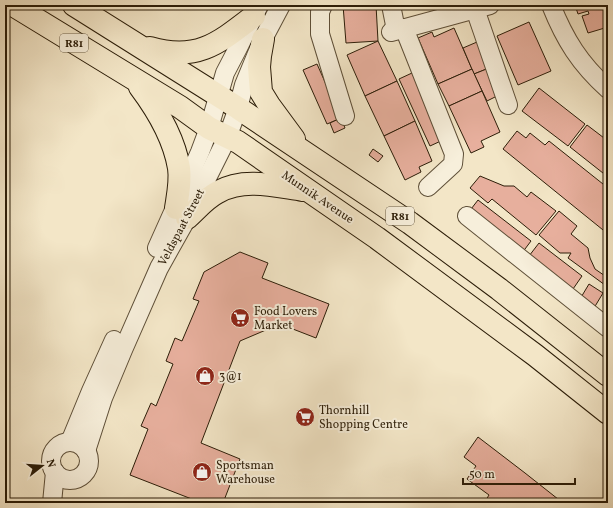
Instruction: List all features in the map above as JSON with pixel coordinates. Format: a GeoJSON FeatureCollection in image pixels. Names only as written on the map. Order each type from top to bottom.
{"type":"FeatureCollection","features":[{"type":"Feature","properties":{"kind":"main road","name":"Munnik Avenue"},"geometry":{"type":"LineString","coordinates":[[13,5],[180,107],[218,133],[238,142],[383,242],[535,356],[608,413]]}},
{"type":"Feature","properties":{"kind":"main road","name":"R81"},"geometry":{"type":"LineString","coordinates":[[74,5],[218,95],[410,223],[608,374]]}},
{"type":"Feature","properties":{"kind":"main road"},"geometry":{"type":"LineString","coordinates":[[140,45],[174,54],[205,48],[220,42],[256,11]]}},
{"type":"Feature","properties":{"kind":"main road"},"geometry":{"type":"LineString","coordinates":[[263,39],[259,67],[261,92],[300,149]]}},
{"type":"Feature","properties":{"kind":"main road"},"geometry":{"type":"LineString","coordinates":[[135,80],[154,105],[170,137],[179,168],[179,188],[182,213],[231,186],[252,183],[306,190]]}},
{"type":"Feature","properties":{"kind":"street","name":"Veldspaat Street"},"geometry":{"type":"LineString","coordinates":[[86,452],[103,398],[182,213],[218,133],[238,108],[244,84],[263,39],[281,5]]}},
{"type":"Feature","properties":{"kind":"street"},"geometry":{"type":"LineString","coordinates":[[323,5],[320,12],[320,34],[345,116]]}},
{"type":"Feature","properties":{"kind":"street"},"geometry":{"type":"LineString","coordinates":[[391,5],[397,30],[454,154],[454,164],[428,187]]}},
{"type":"Feature","properties":{"kind":"street"},"geometry":{"type":"LineString","coordinates":[[551,5],[569,44],[585,66],[608,89]]}},
{"type":"Feature","properties":{"kind":"street"},"geometry":{"type":"LineString","coordinates":[[397,30],[476,8],[508,105]]}},
{"type":"Feature","properties":{"kind":"street","name":"Veldspaat Street"},"geometry":{"type":"LineString","coordinates":[[218,133],[218,95],[225,73],[256,11]]}},
{"type":"Feature","properties":{"kind":"street","name":"Veldspaat Street"},"geometry":{"type":"LineString","coordinates":[[70,442],[91,391],[182,213]]}},
{"type":"Feature","properties":{"kind":"street"},"geometry":{"type":"LineString","coordinates":[[467,216],[608,328]]}},
{"type":"Feature","properties":{"kind":"street"},"geometry":{"type":"LineString","coordinates":[[70,442],[82,446],[88,458],[86,470],[76,479],[62,476],[51,461],[54,450],[59,446],[70,442]]}},
{"type":"Feature","properties":{"kind":"street"},"geometry":{"type":"LineString","coordinates":[[52,503],[62,476]]}},
{"type":"Feature","properties":{"kind":"street"},"geometry":{"type":"LineString","coordinates":[[57,503],[62,476]]}},
{"type":"Feature","properties":{"kind":"building"},"geometry":{"type":"Polygon","coordinates":[[[343,5],[376,5],[378,41],[346,43],[343,5]]]}},
{"type":"Feature","properties":{"kind":"building"},"geometry":{"type":"Polygon","coordinates":[[[575,5],[608,5],[608,27],[588,33],[582,16],[589,14],[588,11],[578,14],[575,5]]]}},
{"type":"Feature","properties":{"kind":"building"},"geometry":{"type":"Polygon","coordinates":[[[529,22],[551,71],[518,85],[497,36],[529,22]]]}},
{"type":"Feature","properties":{"kind":"building"},"geometry":{"type":"Polygon","coordinates":[[[454,28],[472,69],[438,84],[418,38],[432,32],[434,37],[454,28]]]}},
{"type":"Feature","properties":{"kind":"building"},"geometry":{"type":"Polygon","coordinates":[[[378,41],[397,81],[365,96],[347,55],[378,41]]]}},
{"type":"Feature","properties":{"kind":"building"},"geometry":{"type":"Polygon","coordinates":[[[477,42],[489,68],[474,74],[463,48],[477,42]]]}},
{"type":"Feature","properties":{"kind":"building"},"geometry":{"type":"Polygon","coordinates":[[[317,64],[341,118],[327,124],[303,70],[317,64]]]}},
{"type":"Feature","properties":{"kind":"building"},"geometry":{"type":"Polygon","coordinates":[[[489,68],[501,94],[487,101],[474,74],[489,68]]]}},
{"type":"Feature","properties":{"kind":"building"},"geometry":{"type":"Polygon","coordinates":[[[472,69],[482,91],[449,106],[438,84],[472,69]]]}},
{"type":"Feature","properties":{"kind":"building"},"geometry":{"type":"Polygon","coordinates":[[[412,73],[443,140],[430,146],[399,79],[412,73]]]}},
{"type":"Feature","properties":{"kind":"building"},"geometry":{"type":"Polygon","coordinates":[[[397,81],[415,121],[384,136],[365,96],[397,81]]]}},
{"type":"Feature","properties":{"kind":"building"},"geometry":{"type":"Polygon","coordinates":[[[539,88],[585,124],[568,146],[522,111],[539,88]]]}},
{"type":"Feature","properties":{"kind":"building"},"geometry":{"type":"Polygon","coordinates":[[[482,91],[500,132],[481,141],[484,147],[471,153],[449,106],[482,91]]]}},
{"type":"Feature","properties":{"kind":"building"},"geometry":{"type":"Polygon","coordinates":[[[341,118],[345,128],[334,133],[330,123],[341,118]]]}},
{"type":"Feature","properties":{"kind":"building"},"geometry":{"type":"Polygon","coordinates":[[[415,121],[432,161],[419,167],[421,172],[405,180],[384,136],[415,121]]]}},
{"type":"Feature","properties":{"kind":"building"},"geometry":{"type":"Polygon","coordinates":[[[587,125],[608,141],[608,177],[570,147],[587,125]]]}},
{"type":"Feature","properties":{"kind":"building"},"geometry":{"type":"Polygon","coordinates":[[[517,131],[526,138],[530,133],[545,145],[549,141],[608,188],[608,234],[503,149],[517,131]]]}},
{"type":"Feature","properties":{"kind":"building"},"geometry":{"type":"Polygon","coordinates":[[[373,149],[383,156],[378,162],[369,155],[373,149]]]}},
{"type":"Feature","properties":{"kind":"building"},"geometry":{"type":"Polygon","coordinates":[[[480,176],[504,186],[514,186],[527,197],[531,192],[556,211],[536,235],[492,199],[488,203],[470,188],[480,176]]]}},
{"type":"Feature","properties":{"kind":"building"},"geometry":{"type":"Polygon","coordinates":[[[478,200],[531,241],[522,253],[468,213],[478,200]]]}},
{"type":"Feature","properties":{"kind":"building"},"geometry":{"type":"Polygon","coordinates":[[[559,211],[577,226],[571,234],[588,248],[590,258],[595,269],[608,278],[605,285],[568,258],[571,253],[560,253],[539,235],[559,211]]]}},
{"type":"Feature","properties":{"kind":"building"},"geometry":{"type":"Polygon","coordinates":[[[539,243],[582,276],[573,289],[529,256],[539,243]]]}},
{"type":"Feature","properties":{"kind":"building"},"geometry":{"type":"Polygon","coordinates":[[[240,252],[268,263],[262,278],[329,304],[316,338],[280,324],[240,341],[201,443],[240,459],[223,503],[202,503],[130,475],[148,429],[141,426],[151,403],[156,406],[173,364],[166,361],[175,338],[182,341],[199,301],[193,299],[204,272],[240,252]]]}},
{"type":"Feature","properties":{"kind":"building"},"geometry":{"type":"Polygon","coordinates":[[[589,284],[603,293],[594,308],[580,299],[589,284]]]}},
{"type":"Feature","properties":{"kind":"building"},"geometry":{"type":"Polygon","coordinates":[[[478,437],[563,503],[484,503],[489,495],[467,479],[476,466],[464,457],[478,437]]]}},
{"type":"Feature","properties":{"kind":"place","name":"Food Lovers Market"},"geometry":{"type":"Point","coordinates":[240,318]}},
{"type":"Feature","properties":{"kind":"place","name":"3@1"},"geometry":{"type":"Point","coordinates":[205,376]}},
{"type":"Feature","properties":{"kind":"place","name":"Thornhill Shopping Centre"},"geometry":{"type":"Point","coordinates":[305,417]}},
{"type":"Feature","properties":{"kind":"place","name":"Sportsman Warehouse"},"geometry":{"type":"Point","coordinates":[202,472]}}]}
